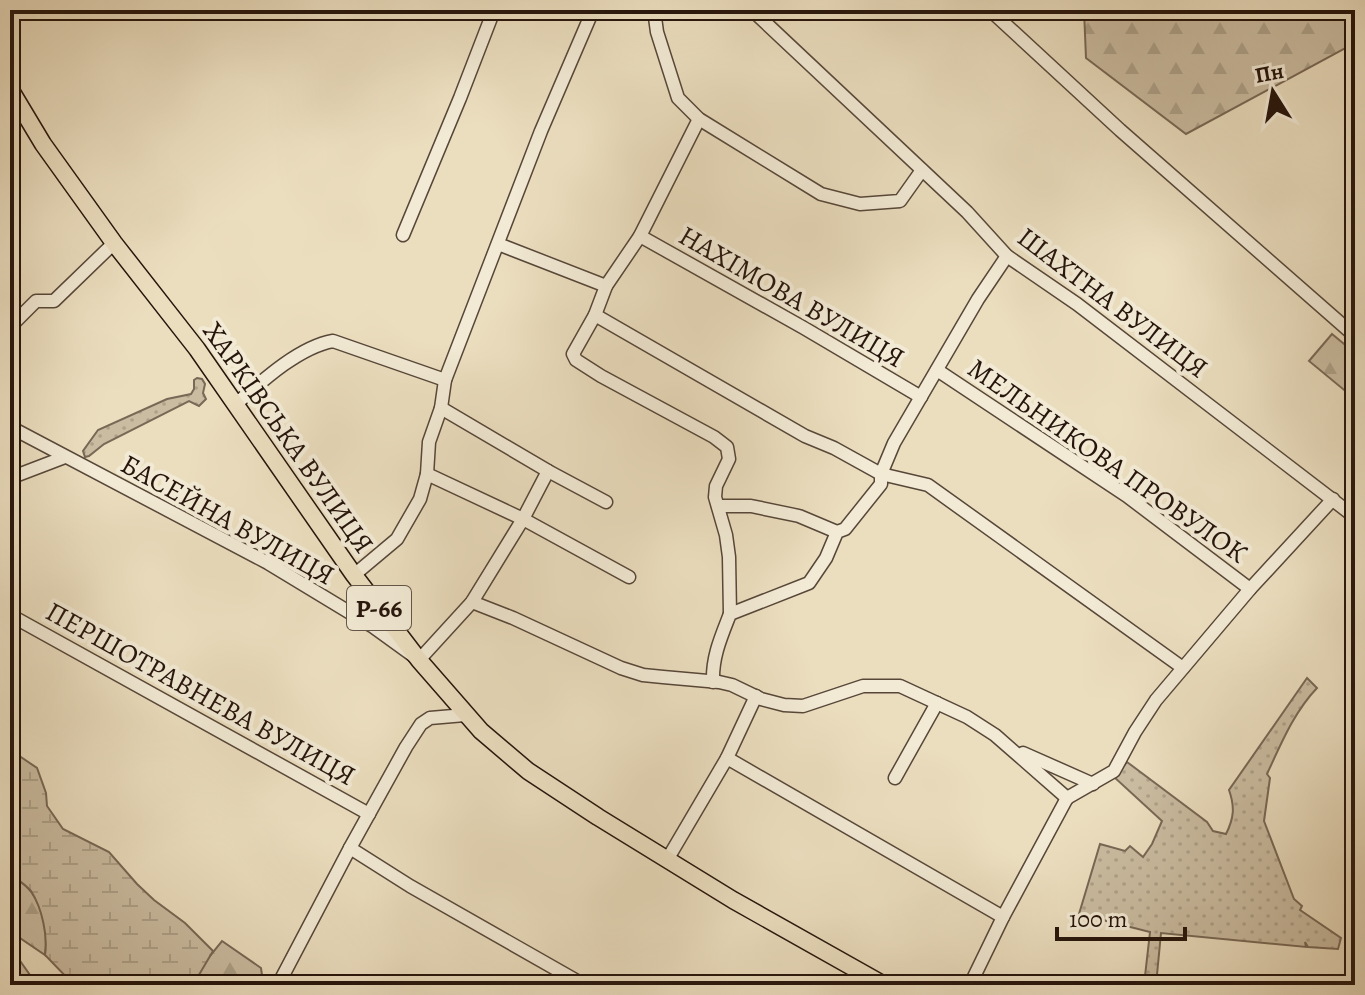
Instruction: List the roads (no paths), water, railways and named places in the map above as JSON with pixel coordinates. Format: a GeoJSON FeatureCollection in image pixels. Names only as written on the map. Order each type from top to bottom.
{"type":"FeatureCollection","features":[{"type":"Feature","properties":{"kind":"main road","name":"ХАРКІВСЬКА ВУЛИЦЯ"},"geometry":{"type":"LineString","coordinates":[[10,89],[43,144],[114,243],[197,349],[354,575],[465,715],[528,771],[667,860],[884,985]]}},
{"type":"Feature","properties":{"kind":"street"},"geometry":{"type":"LineString","coordinates":[[403,235],[494,10]]}},
{"type":"Feature","properties":{"kind":"street"},"geometry":{"type":"LineString","coordinates":[[354,575],[397,539],[420,499],[427,474],[429,442],[441,408],[445,380],[541,131],[593,10]]}},
{"type":"Feature","properties":{"kind":"street"},"geometry":{"type":"LineString","coordinates":[[654,10],[657,32],[678,98],[699,119],[821,194],[860,204],[900,201],[922,170]]}},
{"type":"Feature","properties":{"kind":"street","name":"ШАХТНА ВУЛИЦЯ"},"geometry":{"type":"LineString","coordinates":[[752,10],[967,212],[1007,256],[1077,304],[1355,517]]}},
{"type":"Feature","properties":{"kind":"street"},"geometry":{"type":"LineString","coordinates":[[990,10],[1120,130],[1355,336]]}},
{"type":"Feature","properties":{"kind":"street","name":"НАХІМОВА ВУЛИЦЯ"},"geometry":{"type":"LineString","coordinates":[[699,119],[640,236],[606,286],[595,315],[573,354],[576,360],[601,376],[727,447],[729,459],[716,486],[718,506]]}},
{"type":"Feature","properties":{"kind":"street","name":"НАХІМОВА ВУЛИЦЯ"},"geometry":{"type":"LineString","coordinates":[[640,236],[921,397]]}},
{"type":"Feature","properties":{"kind":"street"},"geometry":{"type":"LineString","coordinates":[[10,327],[36,301],[54,301],[114,243]]}},
{"type":"Feature","properties":{"kind":"street"},"geometry":{"type":"LineString","coordinates":[[498,244],[606,286]]}},
{"type":"Feature","properties":{"kind":"street"},"geometry":{"type":"LineString","coordinates":[[730,614],[809,583],[841,531],[881,484],[881,474],[894,443],[978,299],[1007,256]]}},
{"type":"Feature","properties":{"kind":"street"},"geometry":{"type":"LineString","coordinates":[[595,315],[805,436],[881,474],[928,485],[1183,668]]}},
{"type":"Feature","properties":{"kind":"street"},"geometry":{"type":"LineString","coordinates":[[236,404],[309,349],[333,341],[445,380]]}},
{"type":"Feature","properties":{"kind":"street","name":"МЕЛЬНИКОВА ПРОВУЛОК"},"geometry":{"type":"LineString","coordinates":[[937,370],[1127,496],[1250,589]]}},
{"type":"Feature","properties":{"kind":"street"},"geometry":{"type":"LineString","coordinates":[[441,408],[606,502]]}},
{"type":"Feature","properties":{"kind":"street","name":"БАСЕЙНА ВУЛИЦЯ"},"geometry":{"type":"LineString","coordinates":[[10,427],[268,563],[372,626],[419,660]]}},
{"type":"Feature","properties":{"kind":"street"},"geometry":{"type":"LineString","coordinates":[[10,478],[65,457]]}},
{"type":"Feature","properties":{"kind":"street"},"geometry":{"type":"LineString","coordinates":[[419,660],[472,602],[523,519],[548,471]]}},
{"type":"Feature","properties":{"kind":"street"},"geometry":{"type":"LineString","coordinates":[[427,474],[523,519],[629,577]]}},
{"type":"Feature","properties":{"kind":"street"},"geometry":{"type":"LineString","coordinates":[[970,985],[1067,798],[1114,771],[1156,700],[1250,589],[1333,499]]}},
{"type":"Feature","properties":{"kind":"street"},"geometry":{"type":"LineString","coordinates":[[713,682],[715,654],[730,614],[729,557],[718,506],[751,506],[799,516],[841,531]]}},
{"type":"Feature","properties":{"kind":"street"},"geometry":{"type":"LineString","coordinates":[[472,602],[621,668],[643,675],[732,685],[784,705],[803,706],[863,686],[900,686],[967,717],[1012,749],[1067,798]]}},
{"type":"Feature","properties":{"kind":"street","name":"ПЕРШОТРАВНЕВА ВУЛИЦЯ"},"geometry":{"type":"LineString","coordinates":[[10,615],[369,814]]}},
{"type":"Feature","properties":{"kind":"street"},"geometry":{"type":"LineString","coordinates":[[667,860],[727,758],[756,696]]}},
{"type":"Feature","properties":{"kind":"street"},"geometry":{"type":"LineString","coordinates":[[895,778],[937,703]]}},
{"type":"Feature","properties":{"kind":"street"},"geometry":{"type":"LineString","coordinates":[[278,985],[350,848],[421,724],[430,718],[465,715]]}},
{"type":"Feature","properties":{"kind":"street"},"geometry":{"type":"LineString","coordinates":[[1012,749],[1093,784]]}},
{"type":"Feature","properties":{"kind":"street"},"geometry":{"type":"LineString","coordinates":[[727,758],[1003,917]]}},
{"type":"Feature","properties":{"kind":"street"},"geometry":{"type":"LineString","coordinates":[[350,848],[410,886],[584,985]]}}]}
